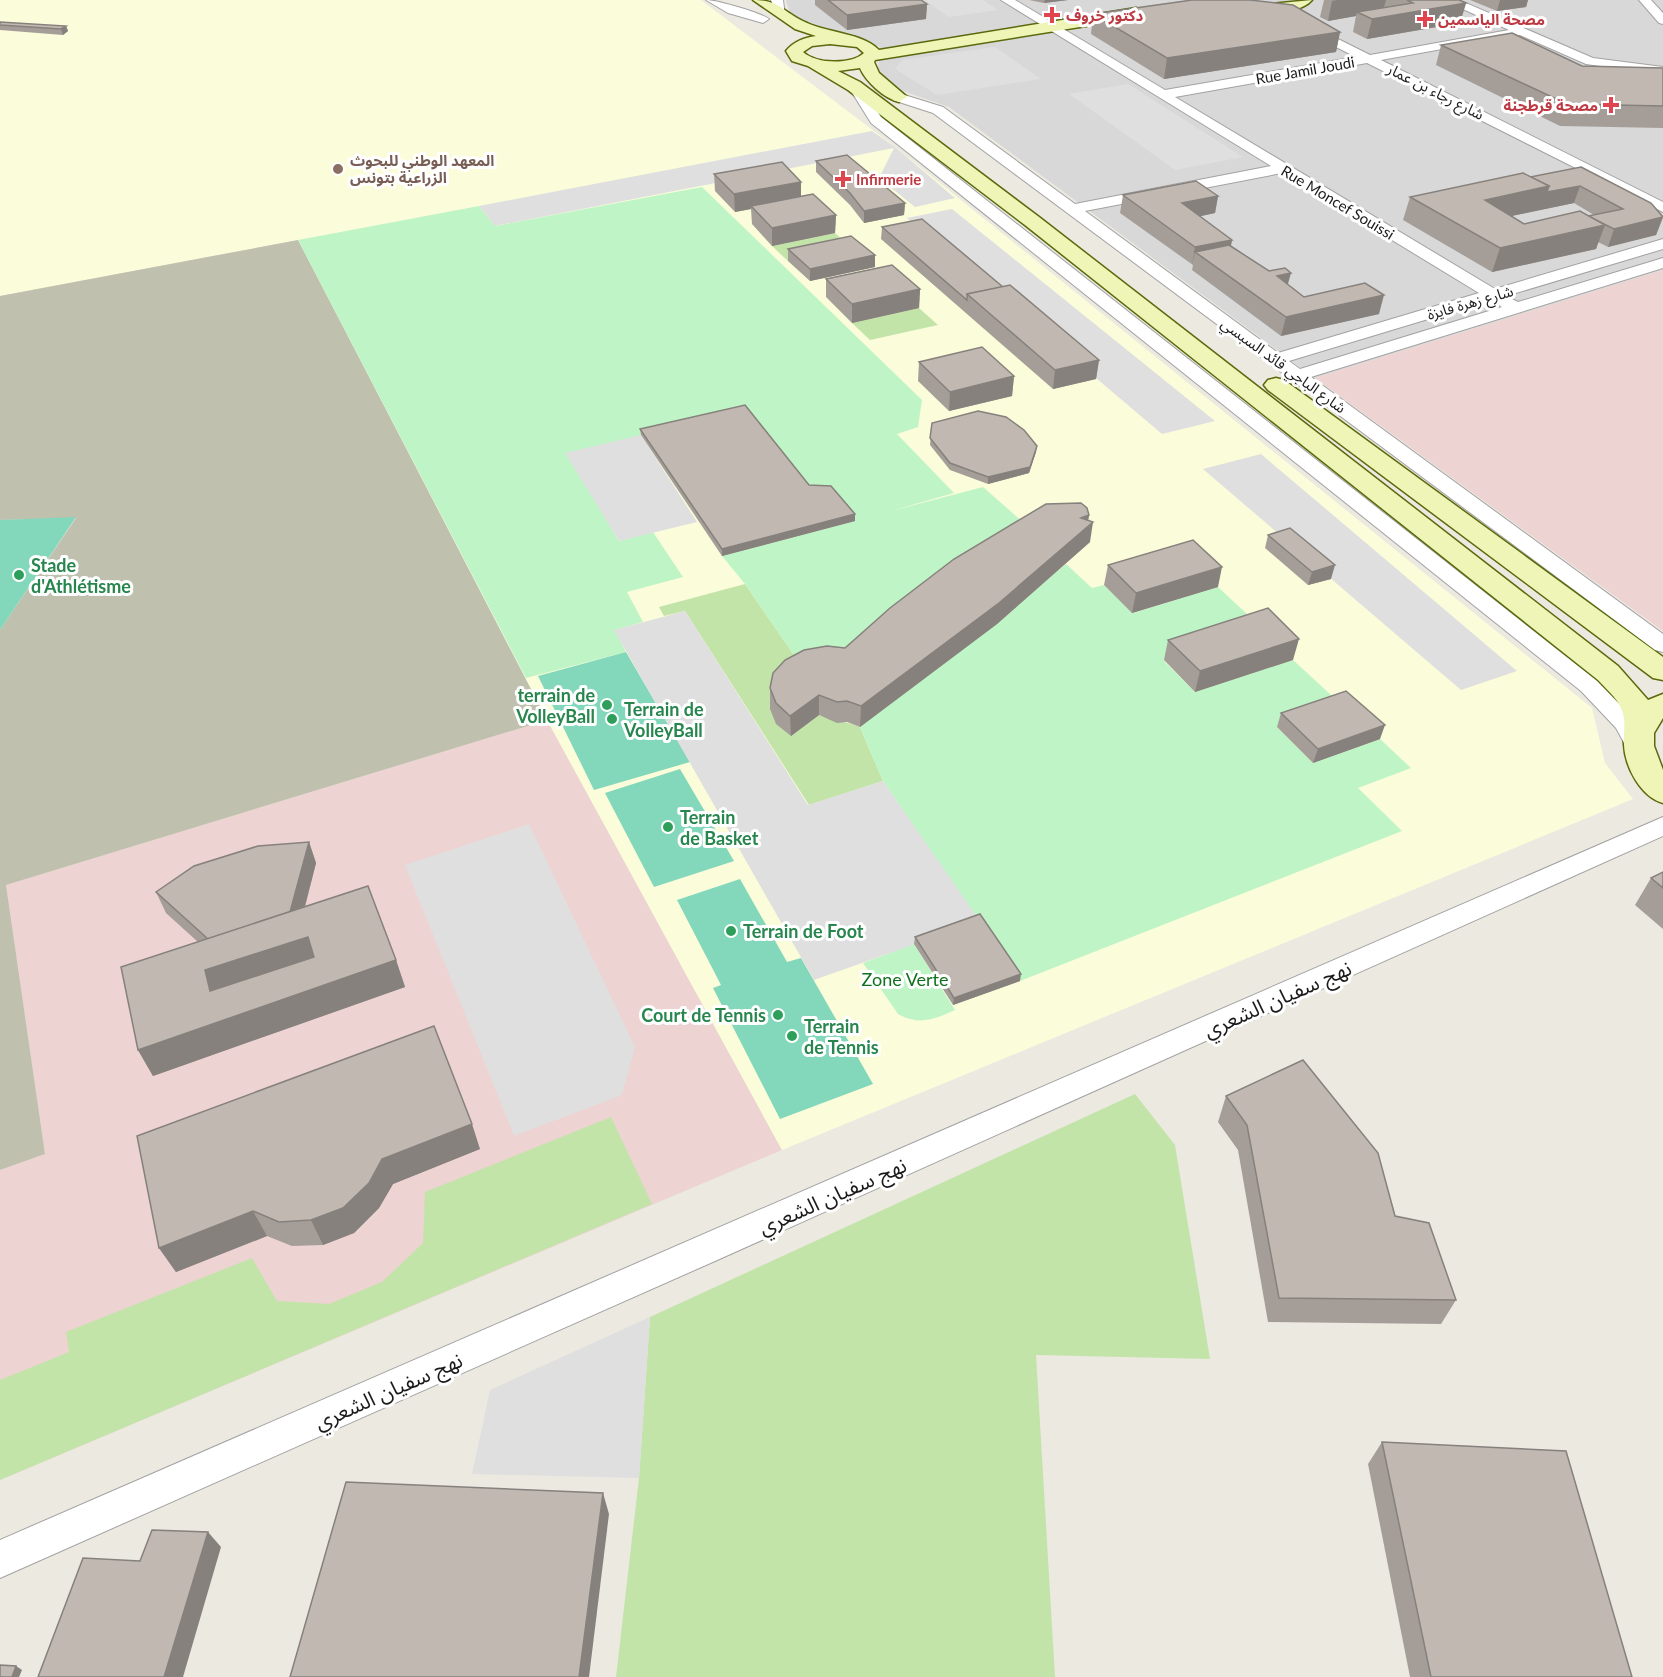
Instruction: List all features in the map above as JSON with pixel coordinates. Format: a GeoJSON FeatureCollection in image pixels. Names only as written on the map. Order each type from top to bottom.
{"type":"FeatureCollection","features":[{"type":"Feature","properties":{"kind":"street"},"geometry":{"type":"LineString","coordinates":[[712,0],[732,11],[763,19]]}},
{"type":"Feature","properties":{"kind":"street"},"geometry":{"type":"LineString","coordinates":[[736,0],[785,35],[798,58],[854,86],[1032,221],[1608,673],[1635,703],[1647,725],[1652,781],[1663,792]]}},
{"type":"Feature","properties":{"kind":"street"},"geometry":{"type":"LineString","coordinates":[[760,0],[779,7],[800,26],[869,47],[873,51],[868,58],[872,76],[898,97],[1257,371],[1663,671]]}},
{"type":"Feature","properties":{"kind":"street"},"geometry":{"type":"LineString","coordinates":[[1178,7],[1198,1],[1223,8],[1271,9],[1288,7],[1305,0]]}},
{"type":"Feature","properties":{"kind":"street"},"geometry":{"type":"LineString","coordinates":[[1449,0],[1590,61],[1663,71]]}},
{"type":"Feature","properties":{"kind":"street"},"geometry":{"type":"LineString","coordinates":[[1645,0],[1663,20]]}},
{"type":"Feature","properties":{"kind":"street","name":"شارع رجاء بن عمار"},"geometry":{"type":"LineString","coordinates":[[1288,7],[1390,55],[1663,196]]}},
{"type":"Feature","properties":{"kind":"street"},"geometry":{"type":"LineString","coordinates":[[1007,8],[1026,13],[1049,9]]}},
{"type":"Feature","properties":{"kind":"street","name":"شارع رجاء بن عمار"},"geometry":{"type":"LineString","coordinates":[[1271,9],[1372,58],[1663,208]]}},
{"type":"Feature","properties":{"kind":"street"},"geometry":{"type":"LineString","coordinates":[[815,65],[842,66],[868,58],[1155,10]]}},
{"type":"Feature","properties":{"kind":"street","name":"Rue Moncef Souissi"},"geometry":{"type":"LineString","coordinates":[[1026,13],[1515,308]]}},
{"type":"Feature","properties":{"kind":"street","name":"Rue Jamil Joudi"},"geometry":{"type":"LineString","coordinates":[[1162,95],[1519,32]]}},
{"type":"Feature","properties":{"kind":"street"},"geometry":{"type":"LineString","coordinates":[[794,51],[808,42],[875,37]]}},
{"type":"Feature","properties":{"kind":"street","name":"شارع الباجي قائد السبسي"},"geometry":{"type":"LineString","coordinates":[[898,97],[938,110],[1663,645]]}},
{"type":"Feature","properties":{"kind":"street"},"geometry":{"type":"LineString","coordinates":[[1072,209],[1283,168]]}},
{"type":"Feature","properties":{"kind":"street","name":"شارع زهرة فايزة"},"geometry":{"type":"LineString","coordinates":[[1276,359],[1663,244]]}},
{"type":"Feature","properties":{"kind":"street","name":"شارع زهرة فايزة"},"geometry":{"type":"LineString","coordinates":[[1299,375],[1663,263]]}},
{"type":"Feature","properties":{"kind":"street","name":"نهج سفيان الشعري"},"geometry":{"type":"LineString","coordinates":[[0,1559],[725,1242],[1663,826]]}},
{"type":"Feature","properties":{"kind":"shaded area"},"geometry":{"type":"Polygon","coordinates":[[[0,0],[701,0],[895,147],[1592,708],[1605,763],[1633,799],[782,1150],[547,720],[298,240],[0,296],[0,0]]]}},
{"type":"Feature","properties":{"kind":"shaded area"},"geometry":{"type":"Polygon","coordinates":[[[786,0],[1663,0],[1663,270],[1315,378],[949,107],[903,91],[878,71],[880,47],[849,33],[829,31],[804,23],[790,13],[786,0]]]}},
{"type":"Feature","properties":{"kind":"shaded area"},"geometry":{"type":"Polygon","coordinates":[[[925,0],[983,0],[998,10],[948,17],[925,0]]]}},
{"type":"Feature","properties":{"kind":"shaded area"},"geometry":{"type":"Polygon","coordinates":[[[995,47],[1041,79],[937,95],[895,69],[902,60],[995,47]]]}},
{"type":"Feature","properties":{"kind":"shaded area"},"geometry":{"type":"Polygon","coordinates":[[[1128,84],[1243,157],[1175,170],[1069,94],[1128,84]]]}},
{"type":"Feature","properties":{"kind":"shaded area"},"geometry":{"type":"Polygon","coordinates":[[[872,131],[895,147],[955,198],[915,207],[879,178],[894,148],[495,226],[479,206],[872,131]]]}},
{"type":"Feature","properties":{"kind":"shaded area"},"geometry":{"type":"Polygon","coordinates":[[[952,209],[1215,421],[1162,434],[907,218],[952,209]]]}},
{"type":"Feature","properties":{"kind":"shaded area"},"geometry":{"type":"Polygon","coordinates":[[[298,240],[547,720],[6,885],[45,1154],[0,1170],[0,630],[76,518],[0,520],[0,296],[298,240]]]}},
{"type":"Feature","properties":{"kind":"shaded area"},"geometry":{"type":"Polygon","coordinates":[[[1663,270],[1663,631],[1315,378],[1663,270]]]}},
{"type":"Feature","properties":{"kind":"shaded area"},"geometry":{"type":"Polygon","coordinates":[[[641,435],[697,522],[619,541],[565,453],[641,435]]]}},
{"type":"Feature","properties":{"kind":"shaded area"},"geometry":{"type":"Polygon","coordinates":[[[1261,454],[1517,671],[1461,690],[1203,469],[1261,454]]]}},
{"type":"Feature","properties":{"kind":"shaded area"},"geometry":{"type":"Polygon","coordinates":[[[685,611],[808,805],[883,781],[980,921],[814,980],[614,630],[685,611]]]}},
{"type":"Feature","properties":{"kind":"shaded area"},"geometry":{"type":"Polygon","coordinates":[[[547,720],[782,1150],[0,1480],[0,1170],[45,1154],[6,885],[547,720]]]}},
{"type":"Feature","properties":{"kind":"shaded area"},"geometry":{"type":"Polygon","coordinates":[[[529,824],[635,1047],[622,1095],[514,1136],[405,865],[529,824]]]}},
{"type":"Feature","properties":{"kind":"shaded area"},"geometry":{"type":"Polygon","coordinates":[[[650,1317],[639,1478],[472,1474],[490,1390],[650,1317]]]}},
{"type":"Feature","properties":{"kind":"green space"},"geometry":{"type":"Polygon","coordinates":[[[702,187],[922,400],[918,427],[897,434],[954,493],[891,511],[983,487],[1033,531],[889,629],[805,671],[745,584],[722,556],[855,521],[831,492],[809,492],[746,412],[566,453],[619,541],[653,532],[683,577],[627,592],[643,622],[615,630],[626,652],[526,678],[298,240],[479,206],[495,226],[702,187]]]}},
{"type":"Feature","properties":{"kind":"green space"},"geometry":{"type":"Polygon","coordinates":[[[835,233],[851,248],[788,261],[772,246],[835,233]]]}},
{"type":"Feature","properties":{"kind":"green space"},"geometry":{"type":"Polygon","coordinates":[[[919,308],[938,325],[870,340],[852,323],[919,308]]]}},
{"type":"Feature","properties":{"kind":"green space","name":"Stade d'Athlétisme"},"geometry":{"type":"Polygon","coordinates":[[[76,517],[0,630],[0,520],[76,517]]]}},
{"type":"Feature","properties":{"kind":"green space"},"geometry":{"type":"Polygon","coordinates":[[[1066,564],[1092,588],[1104,585],[1133,613],[1218,587],[1263,629],[1164,661],[1195,692],[1293,660],[1342,705],[1277,727],[1313,763],[1380,739],[1411,768],[1358,788],[1402,831],[1020,981],[883,781],[860,727],[1066,564]]]}},
{"type":"Feature","properties":{"kind":"green space"},"geometry":{"type":"Polygon","coordinates":[[[745,584],[805,671],[791,736],[819,715],[860,727],[883,781],[809,805],[685,611],[664,616],[659,607],[745,584]]]}},
{"type":"Feature","properties":{"kind":"green space","name":"Terrain de VolleyBall"},"geometry":{"type":"Polygon","coordinates":[[[626,652],[690,762],[594,790],[538,676],[626,652]]]}},
{"type":"Feature","properties":{"kind":"green space","name":"Terrain de Basket"},"geometry":{"type":"Polygon","coordinates":[[[680,769],[734,861],[654,887],[605,793],[680,769]]]}},
{"type":"Feature","properties":{"kind":"green space","name":"Terrain de Tennis"},"geometry":{"type":"Polygon","coordinates":[[[740,879],[787,962],[801,958],[873,1084],[780,1119],[713,988],[721,985],[677,900],[740,879]]]}},
{"type":"Feature","properties":{"kind":"green space","name":"Zone Verte"},"geometry":{"type":"Polygon","coordinates":[[[914,944],[955,1010],[927,1020],[913,1020],[898,1014],[863,963],[914,944]]]}},
{"type":"Feature","properties":{"kind":"green space"},"geometry":{"type":"Polygon","coordinates":[[[1135,1094],[1175,1145],[1210,1359],[1036,1355],[1055,1677],[616,1677],[639,1478],[650,1317],[1135,1094]]]}},
{"type":"Feature","properties":{"kind":"green space"},"geometry":{"type":"Polygon","coordinates":[[[611,1117],[652,1204],[0,1480],[0,1380],[69,1352],[66,1332],[252,1258],[277,1301],[329,1304],[382,1282],[423,1243],[425,1192],[611,1117]]]}},
{"type":"Feature","properties":{"kind":"building"},"geometry":{"type":"Polygon","coordinates":[[[828,0],[921,0],[927,4],[847,15],[828,0]]]}},
{"type":"Feature","properties":{"kind":"building"},"geometry":{"type":"Polygon","coordinates":[[[1192,0],[1250,0],[1293,5],[1340,32],[1167,58],[1093,14],[1192,0]]]}},
{"type":"Feature","properties":{"kind":"building"},"geometry":{"type":"Polygon","coordinates":[[[1407,0],[1459,0],[1466,3],[1372,19],[1357,12],[1413,3],[1407,0]]]}},
{"type":"Feature","properties":{"kind":"building"},"geometry":{"type":"Polygon","coordinates":[[[0,22],[66,26],[61,29],[0,25],[0,22]]]}},
{"type":"Feature","properties":{"kind":"building"},"geometry":{"type":"Polygon","coordinates":[[[1512,33],[1582,66],[1663,68],[1663,106],[1567,104],[1441,45],[1512,33]]]}},
{"type":"Feature","properties":{"kind":"building"},"geometry":{"type":"Polygon","coordinates":[[[847,155],[905,203],[864,211],[850,193],[816,161],[847,155]]]}},
{"type":"Feature","properties":{"kind":"building"},"geometry":{"type":"Polygon","coordinates":[[[782,162],[801,182],[734,194],[714,174],[782,162]]]}},
{"type":"Feature","properties":{"kind":"building"},"geometry":{"type":"Polygon","coordinates":[[[1581,167],[1651,203],[1663,217],[1614,229],[1588,216],[1623,209],[1580,186],[1547,192],[1549,186],[1530,177],[1581,167]]]}},
{"type":"Feature","properties":{"kind":"building"},"geometry":{"type":"Polygon","coordinates":[[[1523,173],[1549,186],[1485,200],[1524,224],[1580,211],[1605,225],[1500,248],[1410,197],[1523,173]]]}},
{"type":"Feature","properties":{"kind":"building"},"geometry":{"type":"Polygon","coordinates":[[[1196,181],[1218,196],[1182,203],[1232,240],[1195,247],[1123,195],[1196,181]]]}},
{"type":"Feature","properties":{"kind":"building"},"geometry":{"type":"Polygon","coordinates":[[[813,194],[836,215],[772,228],[751,206],[813,194]]]}},
{"type":"Feature","properties":{"kind":"building"},"geometry":{"type":"Polygon","coordinates":[[[922,219],[1003,287],[967,294],[967,300],[882,227],[922,219]]]}},
{"type":"Feature","properties":{"kind":"building"},"geometry":{"type":"Polygon","coordinates":[[[851,236],[875,255],[810,269],[788,249],[851,236]]]}},
{"type":"Feature","properties":{"kind":"building"},"geometry":{"type":"Polygon","coordinates":[[[1229,245],[1269,271],[1285,268],[1291,273],[1277,276],[1304,297],[1365,283],[1384,295],[1286,317],[1195,252],[1229,245]]]}},
{"type":"Feature","properties":{"kind":"building"},"geometry":{"type":"Polygon","coordinates":[[[892,265],[920,289],[852,304],[826,279],[892,265]]]}},
{"type":"Feature","properties":{"kind":"building"},"geometry":{"type":"Polygon","coordinates":[[[1010,285],[1099,360],[1055,370],[967,294],[1010,285]]]}},
{"type":"Feature","properties":{"kind":"building"},"geometry":{"type":"Polygon","coordinates":[[[982,347],[1014,376],[950,392],[919,362],[982,347]]]}},
{"type":"Feature","properties":{"kind":"building"},"geometry":{"type":"Polygon","coordinates":[[[745,405],[809,485],[831,486],[855,514],[722,549],[640,429],[745,405]]]}},
{"type":"Feature","properties":{"kind":"building"},"geometry":{"type":"Polygon","coordinates":[[[978,411],[1006,417],[1024,430],[1037,446],[1030,467],[988,477],[950,463],[930,438],[932,423],[978,411]]]}},
{"type":"Feature","properties":{"kind":"building"},"geometry":{"type":"Polygon","coordinates":[[[1081,503],[1087,508],[1089,515],[1081,518],[1093,522],[999,603],[861,706],[847,701],[837,702],[819,695],[790,716],[776,703],[770,688],[773,673],[785,660],[804,650],[827,646],[845,648],[890,608],[954,559],[1046,504],[1081,503]]]}},
{"type":"Feature","properties":{"kind":"building"},"geometry":{"type":"Polygon","coordinates":[[[1290,528],[1335,565],[1312,572],[1268,535],[1290,528]]]}},
{"type":"Feature","properties":{"kind":"building"},"geometry":{"type":"Polygon","coordinates":[[[1193,540],[1222,567],[1136,593],[1108,565],[1193,540]]]}},
{"type":"Feature","properties":{"kind":"building"},"geometry":{"type":"Polygon","coordinates":[[[1268,608],[1299,639],[1200,671],[1168,640],[1268,608]]]}},
{"type":"Feature","properties":{"kind":"building"},"geometry":{"type":"Polygon","coordinates":[[[1346,691],[1385,725],[1318,749],[1281,713],[1346,691]]]}},
{"type":"Feature","properties":{"kind":"building"},"geometry":{"type":"Polygon","coordinates":[[[309,842],[290,912],[208,939],[156,892],[194,866],[258,846],[309,842]]]}},
{"type":"Feature","properties":{"kind":"building"},"geometry":{"type":"Polygon","coordinates":[[[1663,872],[1663,888],[1651,878],[1663,872]]]}},
{"type":"Feature","properties":{"kind":"building"},"geometry":{"type":"Polygon","coordinates":[[[368,886],[396,960],[138,1050],[121,967],[368,886]],[[308,937],[205,970],[210,991],[314,957],[308,937]]]}},
{"type":"Feature","properties":{"kind":"building"},"geometry":{"type":"Polygon","coordinates":[[[980,914],[1021,974],[954,998],[915,937],[980,914]]]}},
{"type":"Feature","properties":{"kind":"building"},"geometry":{"type":"Polygon","coordinates":[[[434,1026],[472,1124],[382,1159],[369,1183],[343,1208],[311,1220],[279,1222],[253,1211],[159,1248],[137,1136],[434,1026]]]}},
{"type":"Feature","properties":{"kind":"building"},"geometry":{"type":"Polygon","coordinates":[[[1303,1060],[1378,1153],[1395,1216],[1429,1223],[1456,1300],[1279,1298],[1247,1125],[1226,1096],[1303,1060]]]}},
{"type":"Feature","properties":{"kind":"building"},"geometry":{"type":"Polygon","coordinates":[[[1382,1442],[1566,1451],[1632,1677],[1431,1677],[1382,1442]]]}},
{"type":"Feature","properties":{"kind":"building"},"geometry":{"type":"Polygon","coordinates":[[[346,1482],[603,1493],[579,1677],[290,1677],[346,1482]]]}},
{"type":"Feature","properties":{"kind":"building"},"geometry":{"type":"Polygon","coordinates":[[[152,1530],[208,1532],[164,1677],[38,1677],[83,1558],[140,1561],[152,1530]]]}},
{"type":"Feature","properties":{"kind":"building"},"geometry":{"type":"Polygon","coordinates":[[[0,1665],[16,1666],[12,1677],[0,1677],[0,1665]]]}},
{"type":"Feature","properties":{"kind":"place","name":"دكتور خروف"},"geometry":{"type":"Point","coordinates":[1052,15]}},
{"type":"Feature","properties":{"kind":"place","name":"مصحة الياسمين"},"geometry":{"type":"Point","coordinates":[1425,19]}},
{"type":"Feature","properties":{"kind":"place","name":"مصحة قرطجنة"},"geometry":{"type":"Point","coordinates":[1611,105]}},
{"type":"Feature","properties":{"kind":"place","name":"المعهد الوطني للبحوث الزراعية بتونس"},"geometry":{"type":"Point","coordinates":[338,169]}},
{"type":"Feature","properties":{"kind":"place","name":"Infirmerie"},"geometry":{"type":"Point","coordinates":[843,179]}},
{"type":"Feature","properties":{"kind":"place","name":"Stade d'Athlétisme"},"geometry":{"type":"Point","coordinates":[19,575]}},
{"type":"Feature","properties":{"kind":"place","name":"terrain de VolleyBall"},"geometry":{"type":"Point","coordinates":[607,705]}},
{"type":"Feature","properties":{"kind":"place","name":"Terrain de VolleyBall"},"geometry":{"type":"Point","coordinates":[612,719]}},
{"type":"Feature","properties":{"kind":"place","name":"Terrain de Basket"},"geometry":{"type":"Point","coordinates":[668,827]}},
{"type":"Feature","properties":{"kind":"place","name":"Terrain de Foot"},"geometry":{"type":"Point","coordinates":[731,931]}},
{"type":"Feature","properties":{"kind":"place","name":"Court de Tennis"},"geometry":{"type":"Point","coordinates":[778,1015]}},
{"type":"Feature","properties":{"kind":"place","name":"Terrain de Tennis"},"geometry":{"type":"Point","coordinates":[792,1036]}}]}
